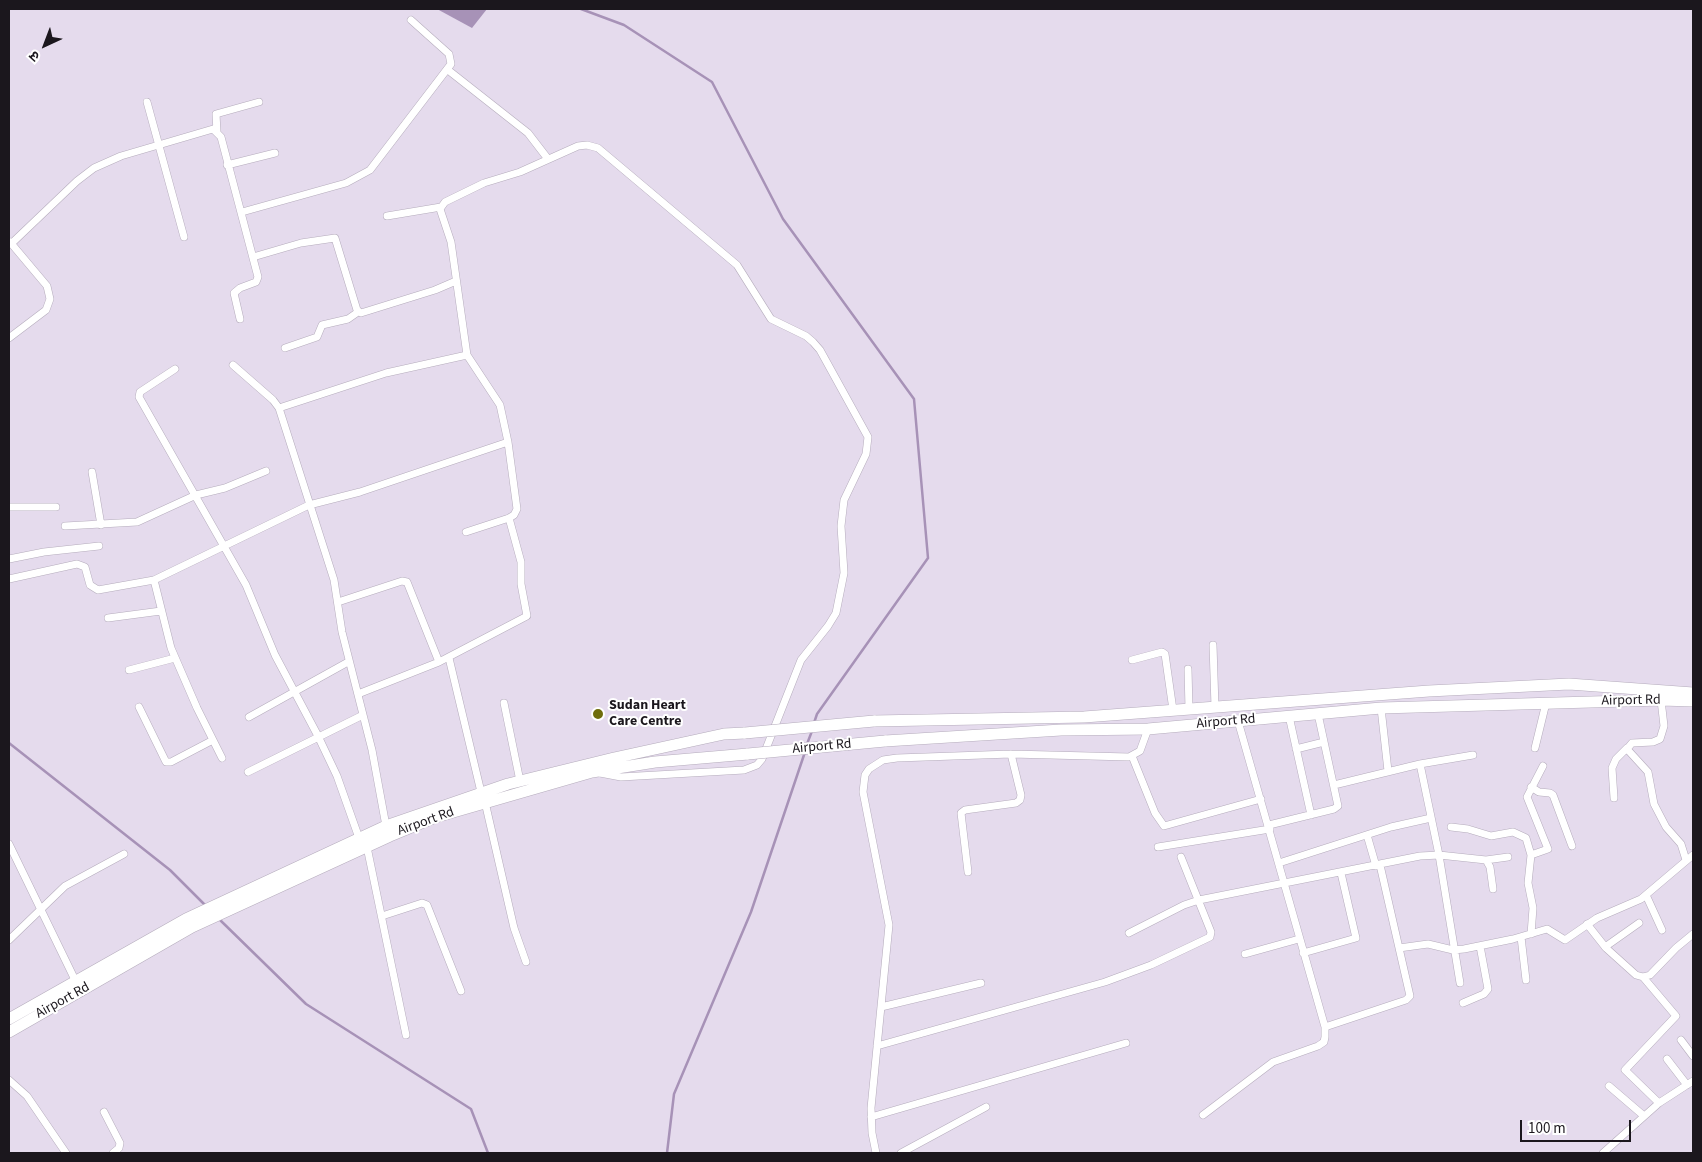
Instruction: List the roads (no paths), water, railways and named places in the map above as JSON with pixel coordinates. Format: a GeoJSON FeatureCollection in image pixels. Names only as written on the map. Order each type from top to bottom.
{"type":"FeatureCollection","features":[{"type":"Feature","properties":{"kind":"main road"},"geometry":{"type":"LineString","coordinates":[[240,899],[386,826],[483,797],[520,781],[724,734],[874,722],[1084,717],[1429,690],[1569,684],[1693,693]]}},
{"type":"Feature","properties":{"kind":"main road","name":"Airport Rd"},"geometry":{"type":"LineString","coordinates":[[9,1032],[78,986],[189,923],[240,899],[368,847],[483,797],[595,772],[655,762],[885,741],[1061,730],[1148,729],[1381,708],[1661,700],[1693,701]]}},
{"type":"Feature","properties":{"kind":"main road"},"geometry":{"type":"LineString","coordinates":[[9,1018],[78,986]]}},
{"type":"Feature","properties":{"kind":"street"},"geometry":{"type":"LineString","coordinates":[[242,212],[346,183],[364,175],[448,70],[452,59],[449,54],[411,20]]}},
{"type":"Feature","properties":{"kind":"street"},"geometry":{"type":"LineString","coordinates":[[448,70],[528,133],[548,160]]}},
{"type":"Feature","properties":{"kind":"street"},"geometry":{"type":"LineString","coordinates":[[147,102],[184,237]]}},
{"type":"Feature","properties":{"kind":"street"},"geometry":{"type":"LineString","coordinates":[[217,132],[216,114],[259,102]]}},
{"type":"Feature","properties":{"kind":"street"},"geometry":{"type":"LineString","coordinates":[[9,338],[46,310],[50,299],[47,286],[10,242],[94,168],[158,145],[211,129],[221,137],[227,165],[242,212],[257,279],[234,293],[240,319]]}},
{"type":"Feature","properties":{"kind":"street"},"geometry":{"type":"LineString","coordinates":[[386,216],[441,207],[469,189],[548,160],[578,146],[587,145],[598,148],[729,258],[744,275],[771,320],[806,336],[820,350],[868,437],[866,454],[844,500],[841,526],[844,573],[836,613],[801,660],[758,765],[744,770],[628,776],[610,776],[595,772]]}},
{"type":"Feature","properties":{"kind":"street"},"geometry":{"type":"LineString","coordinates":[[227,165],[275,153]]}},
{"type":"Feature","properties":{"kind":"street"},"geometry":{"type":"LineString","coordinates":[[441,207],[441,216],[451,242],[467,355],[500,405],[508,442],[517,509],[514,515],[509,518],[466,532]]}},
{"type":"Feature","properties":{"kind":"street"},"geometry":{"type":"LineString","coordinates":[[253,257],[301,243],[335,238],[358,312]]}},
{"type":"Feature","properties":{"kind":"street"},"geometry":{"type":"LineString","coordinates":[[286,348],[318,337],[322,325],[348,319],[358,312],[364,313],[456,281]]}},
{"type":"Feature","properties":{"kind":"street"},"geometry":{"type":"LineString","coordinates":[[279,408],[386,373],[467,355]]}},
{"type":"Feature","properties":{"kind":"street"},"geometry":{"type":"LineString","coordinates":[[234,365],[273,400],[279,408],[309,505],[330,564],[348,662],[363,715],[386,826]]}},
{"type":"Feature","properties":{"kind":"street"},"geometry":{"type":"LineString","coordinates":[[175,369],[140,392],[139,396],[246,585],[275,655],[296,692],[342,788],[359,838]]}},
{"type":"Feature","properties":{"kind":"street"},"geometry":{"type":"LineString","coordinates":[[9,579],[78,564],[85,567],[90,585],[98,590],[154,580],[309,505],[360,492],[508,442]]}},
{"type":"Feature","properties":{"kind":"street"},"geometry":{"type":"LineString","coordinates":[[65,526],[137,522],[196,495],[225,488],[266,471]]}},
{"type":"Feature","properties":{"kind":"street"},"geometry":{"type":"LineString","coordinates":[[92,472],[101,525]]}},
{"type":"Feature","properties":{"kind":"street"},"geometry":{"type":"LineString","coordinates":[[9,507],[56,507]]}},
{"type":"Feature","properties":{"kind":"street"},"geometry":{"type":"LineString","coordinates":[[358,694],[448,658],[527,616],[522,589],[521,562],[509,518]]}},
{"type":"Feature","properties":{"kind":"street"},"geometry":{"type":"LineString","coordinates":[[9,559],[44,552],[99,546]]}},
{"type":"Feature","properties":{"kind":"street"},"geometry":{"type":"LineString","coordinates":[[154,580],[175,658],[222,758]]}},
{"type":"Feature","properties":{"kind":"street"},"geometry":{"type":"LineString","coordinates":[[338,602],[402,581],[407,582],[439,662]]}},
{"type":"Feature","properties":{"kind":"street"},"geometry":{"type":"LineString","coordinates":[[108,618],[161,611]]}},
{"type":"Feature","properties":{"kind":"street"},"geometry":{"type":"LineString","coordinates":[[1213,645],[1215,707]]}},
{"type":"Feature","properties":{"kind":"street"},"geometry":{"type":"LineString","coordinates":[[1132,660],[1162,652],[1165,654],[1173,710]]}},
{"type":"Feature","properties":{"kind":"street"},"geometry":{"type":"LineString","coordinates":[[128,670],[175,658]]}},
{"type":"Feature","properties":{"kind":"street"},"geometry":{"type":"LineString","coordinates":[[448,658],[514,928],[526,962]]}},
{"type":"Feature","properties":{"kind":"street"},"geometry":{"type":"LineString","coordinates":[[250,716],[348,662]]}},
{"type":"Feature","properties":{"kind":"street"},"geometry":{"type":"LineString","coordinates":[[1188,669],[1190,709]]}},
{"type":"Feature","properties":{"kind":"street"},"geometry":{"type":"LineString","coordinates":[[1614,798],[1612,768],[1616,759],[1632,743],[1653,742],[1660,739],[1664,726],[1661,700]]}},
{"type":"Feature","properties":{"kind":"street"},"geometry":{"type":"LineString","coordinates":[[504,703],[520,781]]}},
{"type":"Feature","properties":{"kind":"street"},"geometry":{"type":"LineString","coordinates":[[1535,748],[1546,703]]}},
{"type":"Feature","properties":{"kind":"street"},"geometry":{"type":"LineString","coordinates":[[139,707],[166,762],[172,762],[213,740]]}},
{"type":"Feature","properties":{"kind":"street"},"geometry":{"type":"LineString","coordinates":[[1381,708],[1388,771]]}},
{"type":"Feature","properties":{"kind":"street"},"geometry":{"type":"LineString","coordinates":[[1158,847],[1269,827],[1337,807],[1318,714]]}},
{"type":"Feature","properties":{"kind":"street"},"geometry":{"type":"LineString","coordinates":[[248,772],[363,715]]}},
{"type":"Feature","properties":{"kind":"street"},"geometry":{"type":"LineString","coordinates":[[1289,716],[1311,815]]}},
{"type":"Feature","properties":{"kind":"street"},"geometry":{"type":"LineString","coordinates":[[1203,1115],[1273,1062],[1321,1044],[1325,1039],[1325,1027],[1238,721]]}},
{"type":"Feature","properties":{"kind":"street"},"geometry":{"type":"LineString","coordinates":[[876,1153],[871,1117],[889,924],[864,792],[865,775],[875,764],[890,759],[1010,754],[1096,758],[1132,756],[1141,748],[1148,729]]}},
{"type":"Feature","properties":{"kind":"street"},"geometry":{"type":"LineString","coordinates":[[1296,749],[1324,742]]}},
{"type":"Feature","properties":{"kind":"street"},"geometry":{"type":"LineString","coordinates":[[1627,748],[1629,753],[1648,772],[1654,804],[1666,827],[1681,844],[1686,860]]}},
{"type":"Feature","properties":{"kind":"street"},"geometry":{"type":"LineString","coordinates":[[968,872],[961,813],[965,810],[1020,801],[1021,795],[1010,754]]}},
{"type":"Feature","properties":{"kind":"street"},"geometry":{"type":"LineString","coordinates":[[1334,785],[1420,764],[1473,755]]}},
{"type":"Feature","properties":{"kind":"street"},"geometry":{"type":"LineString","coordinates":[[1132,756],[1154,812],[1164,826],[1261,798]]}},
{"type":"Feature","properties":{"kind":"street"},"geometry":{"type":"LineString","coordinates":[[1420,764],[1439,855],[1453,950],[1460,983]]}},
{"type":"Feature","properties":{"kind":"street"},"geometry":{"type":"LineString","coordinates":[[1531,855],[1548,849],[1527,800],[1531,787],[1543,766]]}},
{"type":"Feature","properties":{"kind":"street"},"geometry":{"type":"LineString","coordinates":[[1531,787],[1539,792],[1553,795],[1572,846]]}},
{"type":"Feature","properties":{"kind":"street"},"geometry":{"type":"LineString","coordinates":[[1279,862],[1411,821],[1431,818]]}},
{"type":"Feature","properties":{"kind":"street"},"geometry":{"type":"LineString","coordinates":[[1451,827],[1468,829],[1491,836],[1506,832],[1519,833],[1526,838],[1531,855],[1528,883],[1533,908],[1531,934]]}},
{"type":"Feature","properties":{"kind":"street"},"geometry":{"type":"LineString","coordinates":[[1325,1027],[1408,999],[1410,995],[1378,865],[1366,835]]}},
{"type":"Feature","properties":{"kind":"street"},"geometry":{"type":"LineString","coordinates":[[9,844],[42,908],[78,986]]}},
{"type":"Feature","properties":{"kind":"street"},"geometry":{"type":"LineString","coordinates":[[368,847],[406,1034]]}},
{"type":"Feature","properties":{"kind":"street"},"geometry":{"type":"LineString","coordinates":[[9,940],[66,886],[124,854]]}},
{"type":"Feature","properties":{"kind":"street"},"geometry":{"type":"LineString","coordinates":[[1129,933],[1172,911],[1199,900],[1284,885],[1420,856],[1439,855],[1486,860],[1508,857]]}},
{"type":"Feature","properties":{"kind":"street"},"geometry":{"type":"LineString","coordinates":[[1399,948],[1428,944],[1453,950],[1521,937],[1548,929],[1564,940],[1587,924],[1646,895],[1693,855]]}},
{"type":"Feature","properties":{"kind":"street"},"geometry":{"type":"LineString","coordinates":[[877,1046],[1105,982],[1151,965],[1211,936],[1199,900],[1181,857]]}},
{"type":"Feature","properties":{"kind":"street"},"geometry":{"type":"LineString","coordinates":[[1486,860],[1490,867],[1493,889]]}},
{"type":"Feature","properties":{"kind":"street"},"geometry":{"type":"LineString","coordinates":[[1303,953],[1356,938],[1341,873]]}},
{"type":"Feature","properties":{"kind":"street"},"geometry":{"type":"LineString","coordinates":[[1646,895],[1662,930]]}},
{"type":"Feature","properties":{"kind":"street"},"geometry":{"type":"LineString","coordinates":[[382,916],[422,903],[427,905],[461,991]]}},
{"type":"Feature","properties":{"kind":"street"},"geometry":{"type":"LineString","coordinates":[[1604,947],[1639,923]]}},
{"type":"Feature","properties":{"kind":"street"},"geometry":{"type":"LineString","coordinates":[[1587,924],[1604,947],[1643,978],[1676,1016],[1625,1070],[1659,1103]]}},
{"type":"Feature","properties":{"kind":"street"},"geometry":{"type":"LineString","coordinates":[[1643,978],[1650,974],[1693,934]]}},
{"type":"Feature","properties":{"kind":"street"},"geometry":{"type":"LineString","coordinates":[[1521,937],[1526,980]]}},
{"type":"Feature","properties":{"kind":"street"},"geometry":{"type":"LineString","coordinates":[[1245,954],[1299,938]]}},
{"type":"Feature","properties":{"kind":"street"},"geometry":{"type":"LineString","coordinates":[[1463,1003],[1484,994],[1488,989],[1480,946]]}},
{"type":"Feature","properties":{"kind":"street"},"geometry":{"type":"LineString","coordinates":[[881,1007],[981,983]]}},
{"type":"Feature","properties":{"kind":"street"},"geometry":{"type":"LineString","coordinates":[[1681,1040],[1693,1056]]}},
{"type":"Feature","properties":{"kind":"street"},"geometry":{"type":"LineString","coordinates":[[871,1117],[1126,1043]]}},
{"type":"Feature","properties":{"kind":"street"},"geometry":{"type":"LineString","coordinates":[[1603,1153],[1659,1103],[1690,1083],[1667,1059]]}},
{"type":"Feature","properties":{"kind":"street"},"geometry":{"type":"LineString","coordinates":[[9,1080],[27,1096],[66,1153]]}},
{"type":"Feature","properties":{"kind":"street"},"geometry":{"type":"LineString","coordinates":[[1608,1086],[1644,1116]]}},
{"type":"Feature","properties":{"kind":"street"},"geometry":{"type":"LineString","coordinates":[[900,1153],[986,1107]]}},
{"type":"Feature","properties":{"kind":"street"},"geometry":{"type":"LineString","coordinates":[[104,1112],[120,1143],[119,1148],[113,1153]]}},
{"type":"Feature","properties":{"kind":"waterway"},"geometry":{"type":"LineString","coordinates":[[581,9],[624,25],[712,82],[783,219],[914,399],[928,558],[817,714],[814,723]]}},
{"type":"Feature","properties":{"kind":"waterway"},"geometry":{"type":"LineString","coordinates":[[807,744],[812,731]]}},
{"type":"Feature","properties":{"kind":"waterway"},"geometry":{"type":"LineString","coordinates":[[9,743],[170,870],[206,906]]}},
{"type":"Feature","properties":{"kind":"waterway"},"geometry":{"type":"LineString","coordinates":[[667,1153],[674,1094],[751,912],[805,752]]}},
{"type":"Feature","properties":{"kind":"waterway"},"geometry":{"type":"LineString","coordinates":[[219,919],[306,1004],[471,1109],[488,1153]]}},
{"type":"Feature","properties":{"kind":"place","name":"Sudan Heart Care Centre"},"geometry":{"type":"Point","coordinates":[598,714]}}]}
